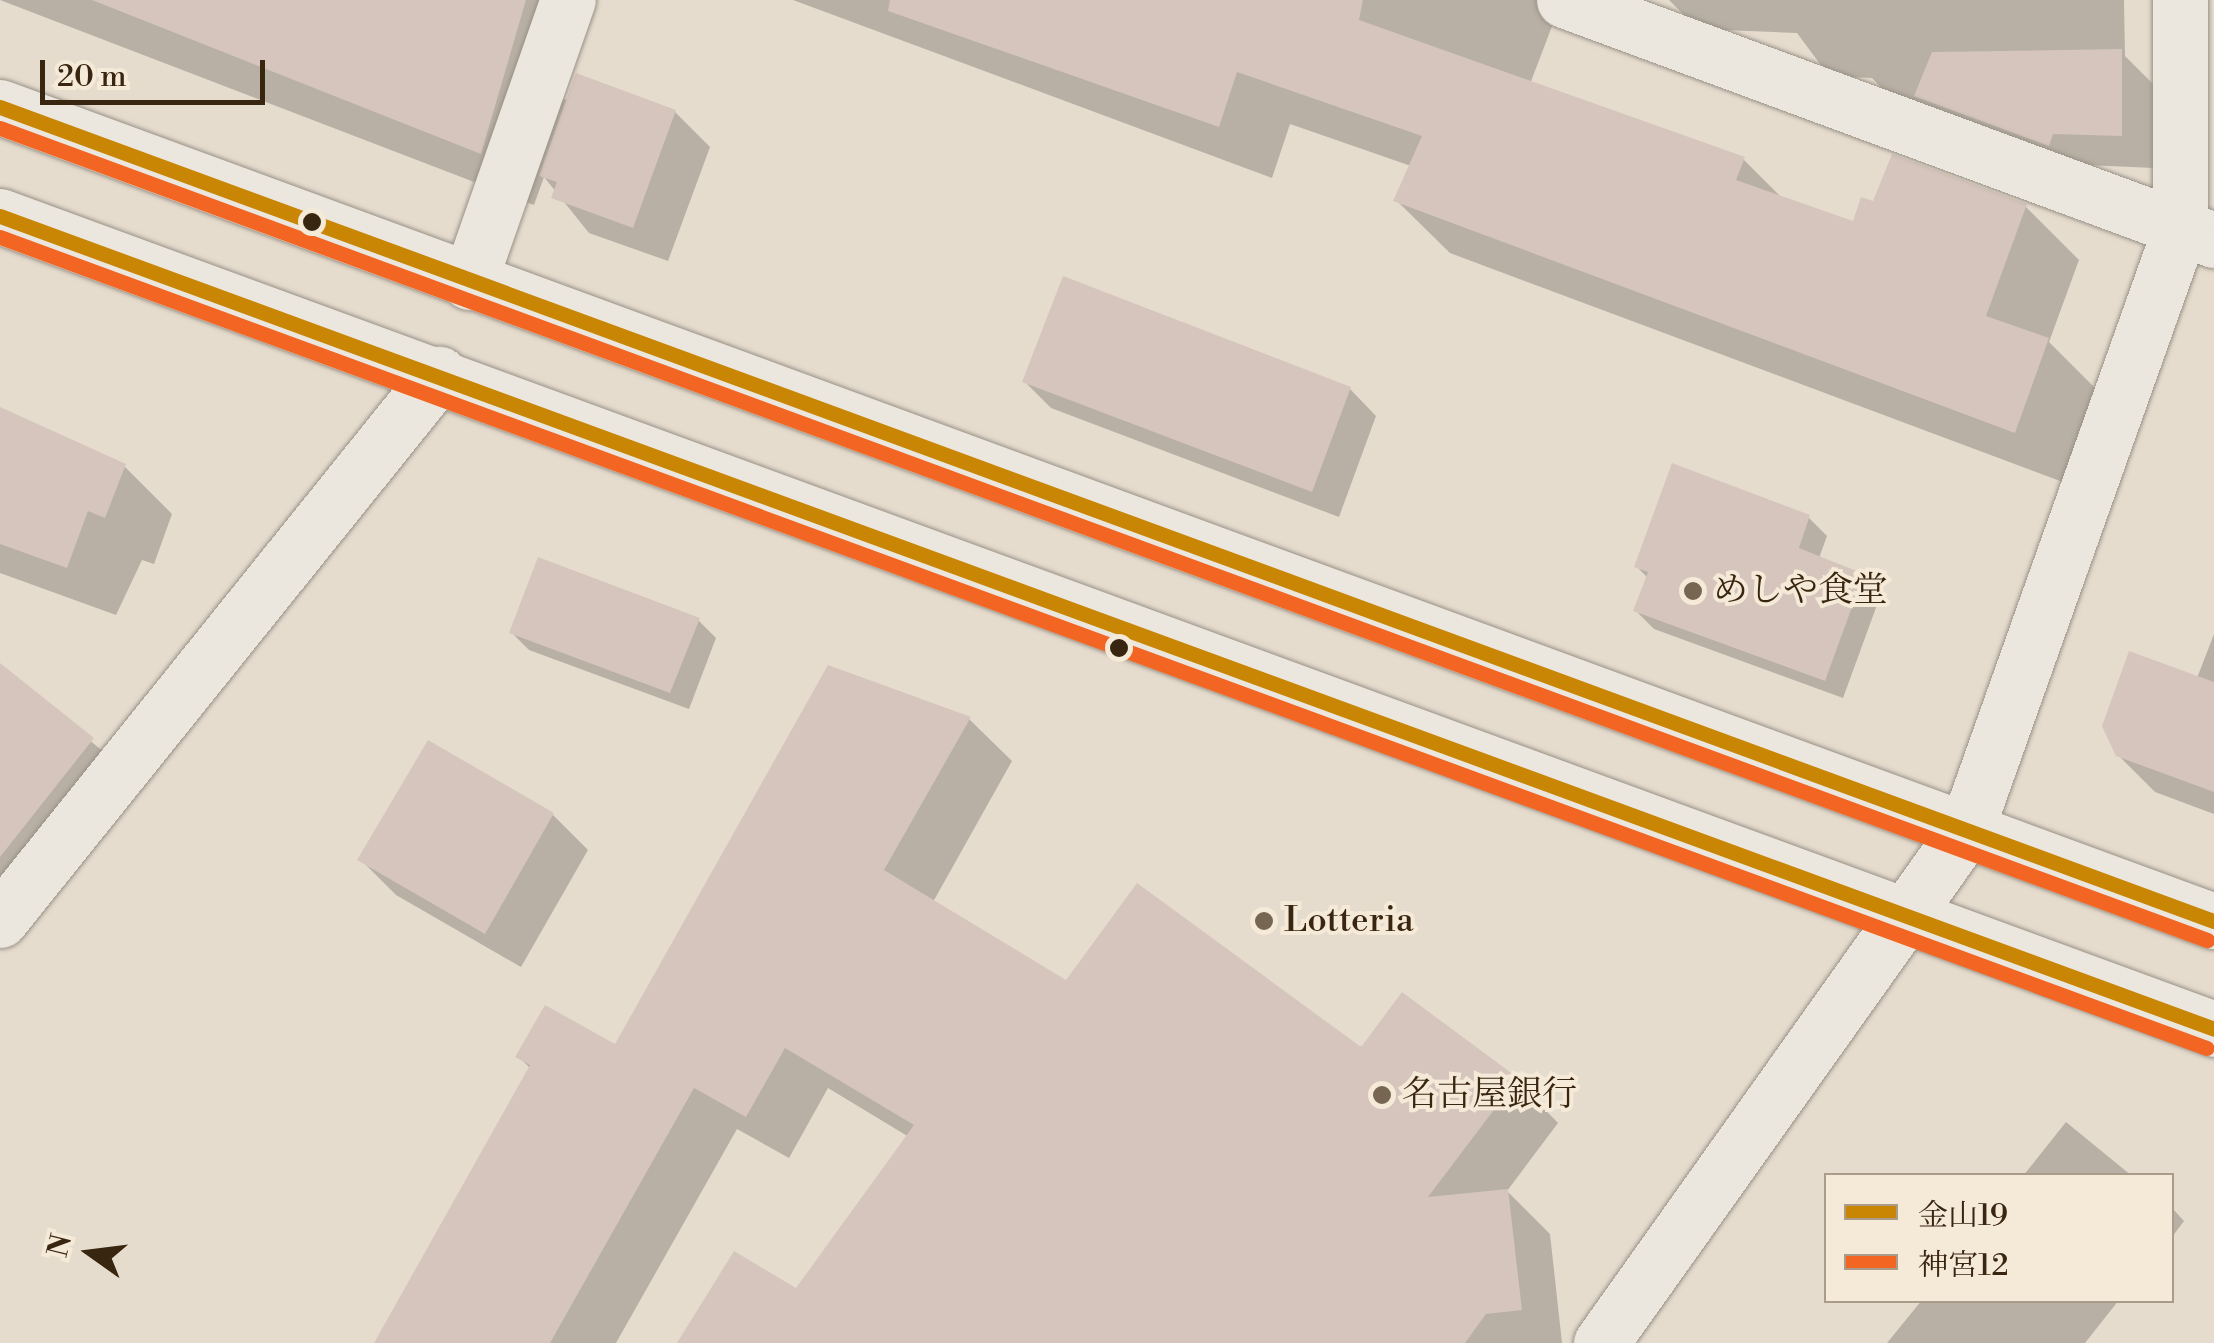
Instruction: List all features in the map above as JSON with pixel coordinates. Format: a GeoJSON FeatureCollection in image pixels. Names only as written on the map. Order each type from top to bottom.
{"type":"FeatureCollection","features":[{"type":"Feature","properties":{"kind":"main road"},"geometry":{"type":"LineString","coordinates":[[469,282],[568,0]]}},
{"type":"Feature","properties":{"kind":"main road"},"geometry":{"type":"LineString","coordinates":[[1564,0],[1627,11],[2197,234]]}},
{"type":"Feature","properties":{"kind":"main road"},"geometry":{"type":"LineString","coordinates":[[1601,1343],[1966,830],[2197,234],[2180,0]]}},
{"type":"Feature","properties":{"kind":"main road"},"geometry":{"type":"LineString","coordinates":[[0,107],[2214,921]]}},
{"type":"Feature","properties":{"kind":"main road"},"geometry":{"type":"LineString","coordinates":[[0,216],[439,374],[1904,918],[2214,1029]]}},
{"type":"Feature","properties":{"kind":"main road"},"geometry":{"type":"LineString","coordinates":[[0,920],[439,374]]}},
{"type":"Feature","properties":{"kind":"building"},"geometry":{"type":"Polygon","coordinates":[[[92,0],[526,0],[481,154],[92,0]]]}},
{"type":"Feature","properties":{"kind":"building"},"geometry":{"type":"Polygon","coordinates":[[[890,0],[1363,0],[1359,20],[1745,157],[1736,180],[1853,221],[1861,197],[1873,201],[1892,154],[2027,204],[1986,316],[2049,338],[2015,433],[1393,201],[1422,136],[1237,72],[1219,127],[888,11],[890,0]]]}},
{"type":"Feature","properties":{"kind":"building"},"geometry":{"type":"Polygon","coordinates":[[[2122,49],[2122,136],[2053,134],[2049,146],[1914,96],[1932,52],[2122,49]]]}},
{"type":"Feature","properties":{"kind":"building"},"geometry":{"type":"Polygon","coordinates":[[[576,73],[676,110],[633,228],[551,198],[557,182],[539,176],[576,73]]]}},
{"type":"Feature","properties":{"kind":"building"},"geometry":{"type":"Polygon","coordinates":[[[1063,276],[1351,387],[1312,492],[1022,382],[1063,276]]]}},
{"type":"Feature","properties":{"kind":"building"},"geometry":{"type":"Polygon","coordinates":[[[0,407],[126,464],[105,518],[88,511],[67,568],[0,544],[0,407]]]}},
{"type":"Feature","properties":{"kind":"building"},"geometry":{"type":"Polygon","coordinates":[[[1672,463],[1810,515],[1799,548],[1864,574],[1825,681],[1633,611],[1648,572],[1634,567],[1672,463]]]}},
{"type":"Feature","properties":{"kind":"building"},"geometry":{"type":"Polygon","coordinates":[[[538,557],[700,618],[670,693],[509,633],[538,557]]]}},
{"type":"Feature","properties":{"kind":"building"},"geometry":{"type":"Polygon","coordinates":[[[2129,651],[2214,682],[2214,792],[2116,756],[2102,726],[2129,651]]]}},
{"type":"Feature","properties":{"kind":"building"},"geometry":{"type":"Polygon","coordinates":[[[0,663],[94,738],[0,857],[0,663]]]}},
{"type":"Feature","properties":{"kind":"building"},"geometry":{"type":"Polygon","coordinates":[[[828,665],[971,717],[884,870],[1066,980],[1137,883],[1361,1047],[1402,992],[1518,1078],[1428,1197],[1508,1189],[1522,1310],[1486,1314],[1465,1343],[677,1343],[734,1251],[796,1288],[914,1125],[785,1048],[746,1117],[694,1088],[550,1343],[374,1343],[530,1065],[515,1057],[545,1005],[615,1044],[828,665]]]}},
{"type":"Feature","properties":{"kind":"building"},"geometry":{"type":"Polygon","coordinates":[[[428,740],[554,813],[485,934],[357,860],[428,740]]]}},
{"type":"Feature","properties":{"kind":"transit line","name":"金山19"},"geometry":{"type":"LineString","coordinates":[[0,107],[2214,921]]}},
{"type":"Feature","properties":{"kind":"transit line","name":"神宮12"},"geometry":{"type":"LineString","coordinates":[[0,128],[2207,940]]}},
{"type":"Feature","properties":{"kind":"transit line","name":"金山19"},"geometry":{"type":"LineString","coordinates":[[0,216],[2214,1029]]}},
{"type":"Feature","properties":{"kind":"transit line","name":"神宮12"},"geometry":{"type":"LineString","coordinates":[[0,237],[2207,1048]]}},
{"type":"Feature","properties":{"kind":"place","name":"めしや食堂"},"geometry":{"type":"Point","coordinates":[1693,591]}},
{"type":"Feature","properties":{"kind":"place","name":"Lotteria"},"geometry":{"type":"Point","coordinates":[1264,921]}},
{"type":"Feature","properties":{"kind":"place","name":"名古屋銀行"},"geometry":{"type":"Point","coordinates":[1382,1095]}}]}
